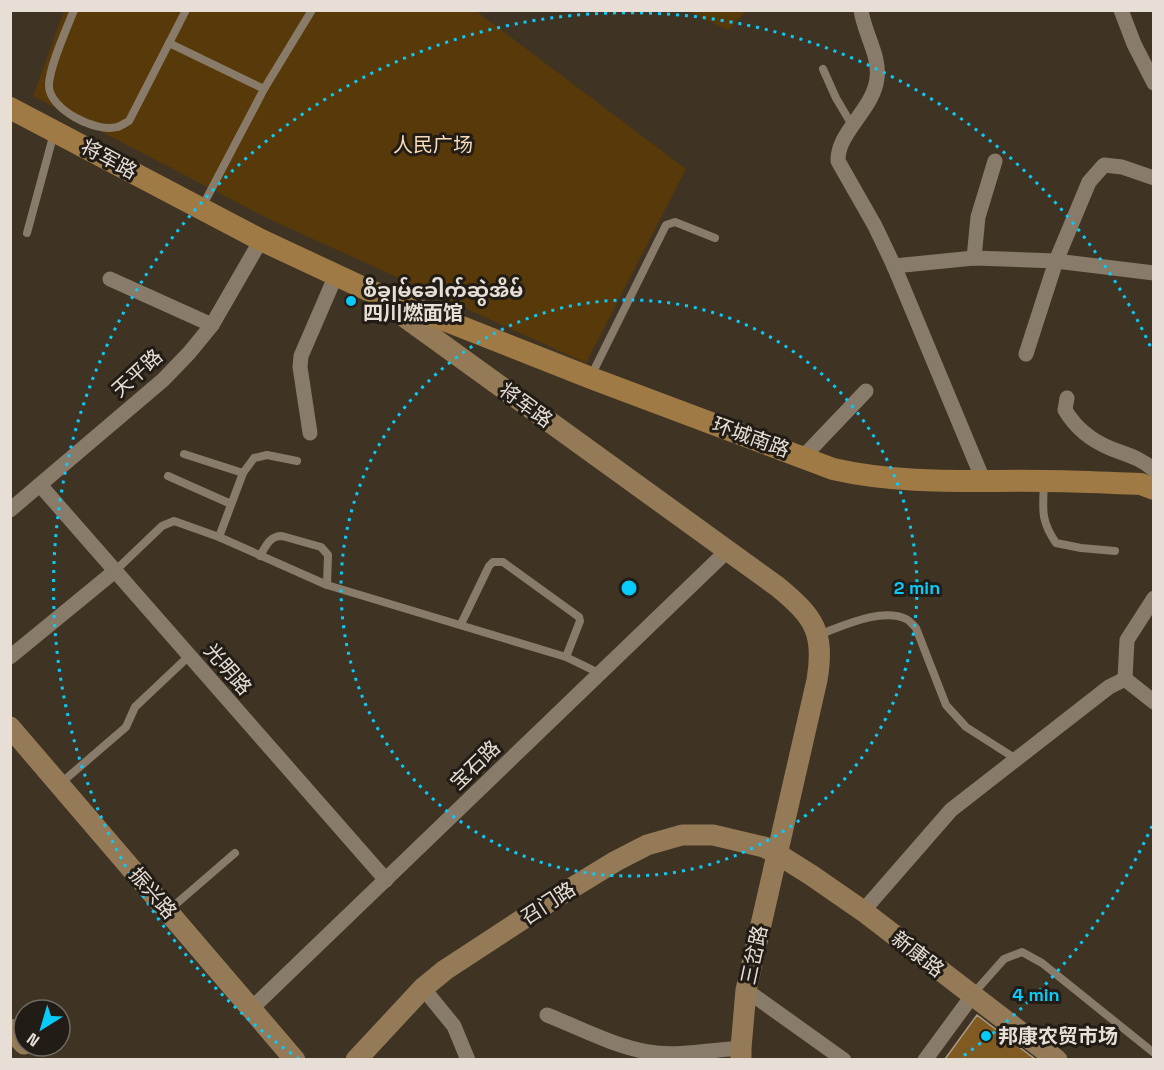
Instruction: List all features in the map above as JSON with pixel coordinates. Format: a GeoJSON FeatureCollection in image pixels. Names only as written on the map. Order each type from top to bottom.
{"type":"FeatureCollection","features":[{"type":"Feature","properties":{"kind":"main road","name":"将军路"},"geometry":{"type":"LineString","coordinates":[[10,108],[70,131],[201,208],[261,240],[368,290],[728,550],[795,602],[808,616],[818,635]]}},
{"type":"Feature","properties":{"kind":"main road","name":"环城南路"},"geometry":{"type":"LineString","coordinates":[[368,290],[591,378],[804,456],[833,469],[907,481],[1141,484],[1154,489]]}},
{"type":"Feature","properties":{"kind":"main road"},"geometry":{"type":"LineString","coordinates":[[472,366],[470,357],[472,351],[484,336]]}},
{"type":"Feature","properties":{"kind":"main road"},"geometry":{"type":"LineString","coordinates":[[777,853],[817,680],[821,647],[818,635]]}},
{"type":"Feature","properties":{"kind":"main road","name":"振兴路"},"geometry":{"type":"LineString","coordinates":[[10,727],[295,1059]]}},
{"type":"Feature","properties":{"kind":"main road","name":"召门路"},"geometry":{"type":"LineString","coordinates":[[356,1059],[423,988],[445,970],[552,900],[647,845],[682,836],[714,835],[748,842],[777,853]]}},
{"type":"Feature","properties":{"kind":"main road","name":"新康路"},"geometry":{"type":"LineString","coordinates":[[777,853],[863,910],[972,996],[1057,1059]]}},
{"type":"Feature","properties":{"kind":"main road","name":"三岔路"},"geometry":{"type":"LineString","coordinates":[[741,1054],[746,990],[777,853]]}},
{"type":"Feature","properties":{"kind":"street"},"geometry":{"type":"LineString","coordinates":[[861,10],[878,65],[877,81],[872,98],[838,150],[838,161],[875,226],[894,266],[984,482]]}},
{"type":"Feature","properties":{"kind":"street"},"geometry":{"type":"LineString","coordinates":[[1121,10],[1134,44],[1154,83]]}},
{"type":"Feature","properties":{"kind":"street"},"geometry":{"type":"LineString","coordinates":[[974,258],[978,217],[995,161]]}},
{"type":"Feature","properties":{"kind":"street"},"geometry":{"type":"LineString","coordinates":[[1026,354],[1056,261],[1089,182],[1104,165],[1122,167],[1154,178]]}},
{"type":"Feature","properties":{"kind":"street","name":"天平路"},"geometry":{"type":"LineString","coordinates":[[10,510],[163,380],[189,353],[212,325],[261,240]]}},
{"type":"Feature","properties":{"kind":"street"},"geometry":{"type":"LineString","coordinates":[[894,266],[974,258],[1056,261],[1154,273]]}},
{"type":"Feature","properties":{"kind":"street"},"geometry":{"type":"LineString","coordinates":[[310,433],[300,367],[301,356],[336,275]]}},
{"type":"Feature","properties":{"kind":"street"},"geometry":{"type":"LineString","coordinates":[[110,279],[212,325]]}},
{"type":"Feature","properties":{"kind":"street"},"geometry":{"type":"LineString","coordinates":[[804,456],[866,391]]}},
{"type":"Feature","properties":{"kind":"street"},"geometry":{"type":"LineString","coordinates":[[1067,398],[1065,410],[1072,422],[1091,437],[1110,448],[1132,455],[1154,470]]}},
{"type":"Feature","properties":{"kind":"street","name":"光明路"},"geometry":{"type":"LineString","coordinates":[[40,485],[386,880]]}},
{"type":"Feature","properties":{"kind":"street","name":"宝石路"},"geometry":{"type":"LineString","coordinates":[[251,1009],[728,550]]}},
{"type":"Feature","properties":{"kind":"street"},"geometry":{"type":"LineString","coordinates":[[10,657],[115,571]]}},
{"type":"Feature","properties":{"kind":"street"},"geometry":{"type":"LineString","coordinates":[[1125,680],[1127,640],[1154,598]]}},
{"type":"Feature","properties":{"kind":"street"},"geometry":{"type":"LineString","coordinates":[[1125,680],[1154,702]]}},
{"type":"Feature","properties":{"kind":"street"},"geometry":{"type":"LineString","coordinates":[[863,910],[951,810],[1109,687],[1125,680]]}},
{"type":"Feature","properties":{"kind":"street"},"geometry":{"type":"LineString","coordinates":[[423,988],[454,1026],[468,1059]]}},
{"type":"Feature","properties":{"kind":"street"},"geometry":{"type":"LineString","coordinates":[[746,990],[843,1059]]}},
{"type":"Feature","properties":{"kind":"street"},"geometry":{"type":"LineString","coordinates":[[925,1059],[972,996]]}},
{"type":"Feature","properties":{"kind":"street"},"geometry":{"type":"LineString","coordinates":[[547,1015],[621,1045],[649,1052],[741,1054]]}},
{"type":"Feature","properties":{"kind":"lane"},"geometry":{"type":"LineString","coordinates":[[27,233],[70,131],[66,112],[51,96],[49,85],[56,57],[74,10]]}},
{"type":"Feature","properties":{"kind":"lane"},"geometry":{"type":"LineString","coordinates":[[70,131],[115,128],[129,121],[186,10]]}},
{"type":"Feature","properties":{"kind":"lane"},"geometry":{"type":"LineString","coordinates":[[201,208],[264,89],[312,10]]}},
{"type":"Feature","properties":{"kind":"lane"},"geometry":{"type":"LineString","coordinates":[[169,43],[264,89]]}},
{"type":"Feature","properties":{"kind":"lane"},"geometry":{"type":"LineString","coordinates":[[823,69],[836,98],[853,126]]}},
{"type":"Feature","properties":{"kind":"lane"},"geometry":{"type":"LineString","coordinates":[[591,378],[666,225],[675,222],[715,238]]}},
{"type":"Feature","properties":{"kind":"lane"},"geometry":{"type":"LineString","coordinates":[[184,454],[243,473]]}},
{"type":"Feature","properties":{"kind":"lane"},"geometry":{"type":"LineString","coordinates":[[219,537],[243,473],[254,458],[267,455],[297,461]]}},
{"type":"Feature","properties":{"kind":"lane"},"geometry":{"type":"LineString","coordinates":[[168,476],[231,504]]}},
{"type":"Feature","properties":{"kind":"lane"},"geometry":{"type":"LineString","coordinates":[[1044,481],[1045,528],[1056,543],[1115,551]]}},
{"type":"Feature","properties":{"kind":"lane"},"geometry":{"type":"LineString","coordinates":[[115,571],[162,526],[174,521],[219,537],[327,585],[566,657],[601,674]]}},
{"type":"Feature","properties":{"kind":"lane"},"geometry":{"type":"LineString","coordinates":[[260,556],[270,539],[276,536],[321,547],[328,555],[327,585]]}},
{"type":"Feature","properties":{"kind":"lane"},"geometry":{"type":"LineString","coordinates":[[461,624],[489,566],[493,562],[503,561],[579,617],[580,621],[566,657]]}},
{"type":"Feature","properties":{"kind":"lane"},"geometry":{"type":"LineString","coordinates":[[818,635],[865,618],[892,616],[906,619],[916,628],[946,705],[966,727],[1016,759]]}},
{"type":"Feature","properties":{"kind":"lane"},"geometry":{"type":"LineString","coordinates":[[59,784],[126,727],[135,707],[189,656]]}},
{"type":"Feature","properties":{"kind":"lane"},"geometry":{"type":"LineString","coordinates":[[168,910],[235,853]]}},
{"type":"Feature","properties":{"kind":"lane"},"geometry":{"type":"LineString","coordinates":[[972,996],[1004,959],[1022,952],[1042,963],[1154,1053]]}},
{"type":"Feature","properties":{"kind":"green space","name":"人民广场"},"geometry":{"type":"Polygon","coordinates":[[[64,11],[476,11],[686,169],[586,363],[269,219],[33,96],[64,11]]]}},
{"type":"Feature","properties":{"kind":"green space"},"geometry":{"type":"Polygon","coordinates":[[[688,11],[746,11],[728,30],[688,11]]]}},
{"type":"Feature","properties":{"kind":"building","name":"邦康农贸市场"},"geometry":{"type":"Polygon","coordinates":[[[977,1015],[1035,1059],[945,1059],[977,1015]]]}},
{"type":"Feature","properties":{"kind":"place","name":"စီချွမ်ခေါက်ဆွဲအိမ် 四川燃面馆"},"geometry":{"type":"Point","coordinates":[351,301]}},
{"type":"Feature","properties":{"kind":"place","name":"邦康农贸市场"},"geometry":{"type":"Point","coordinates":[986,1036]}}]}
